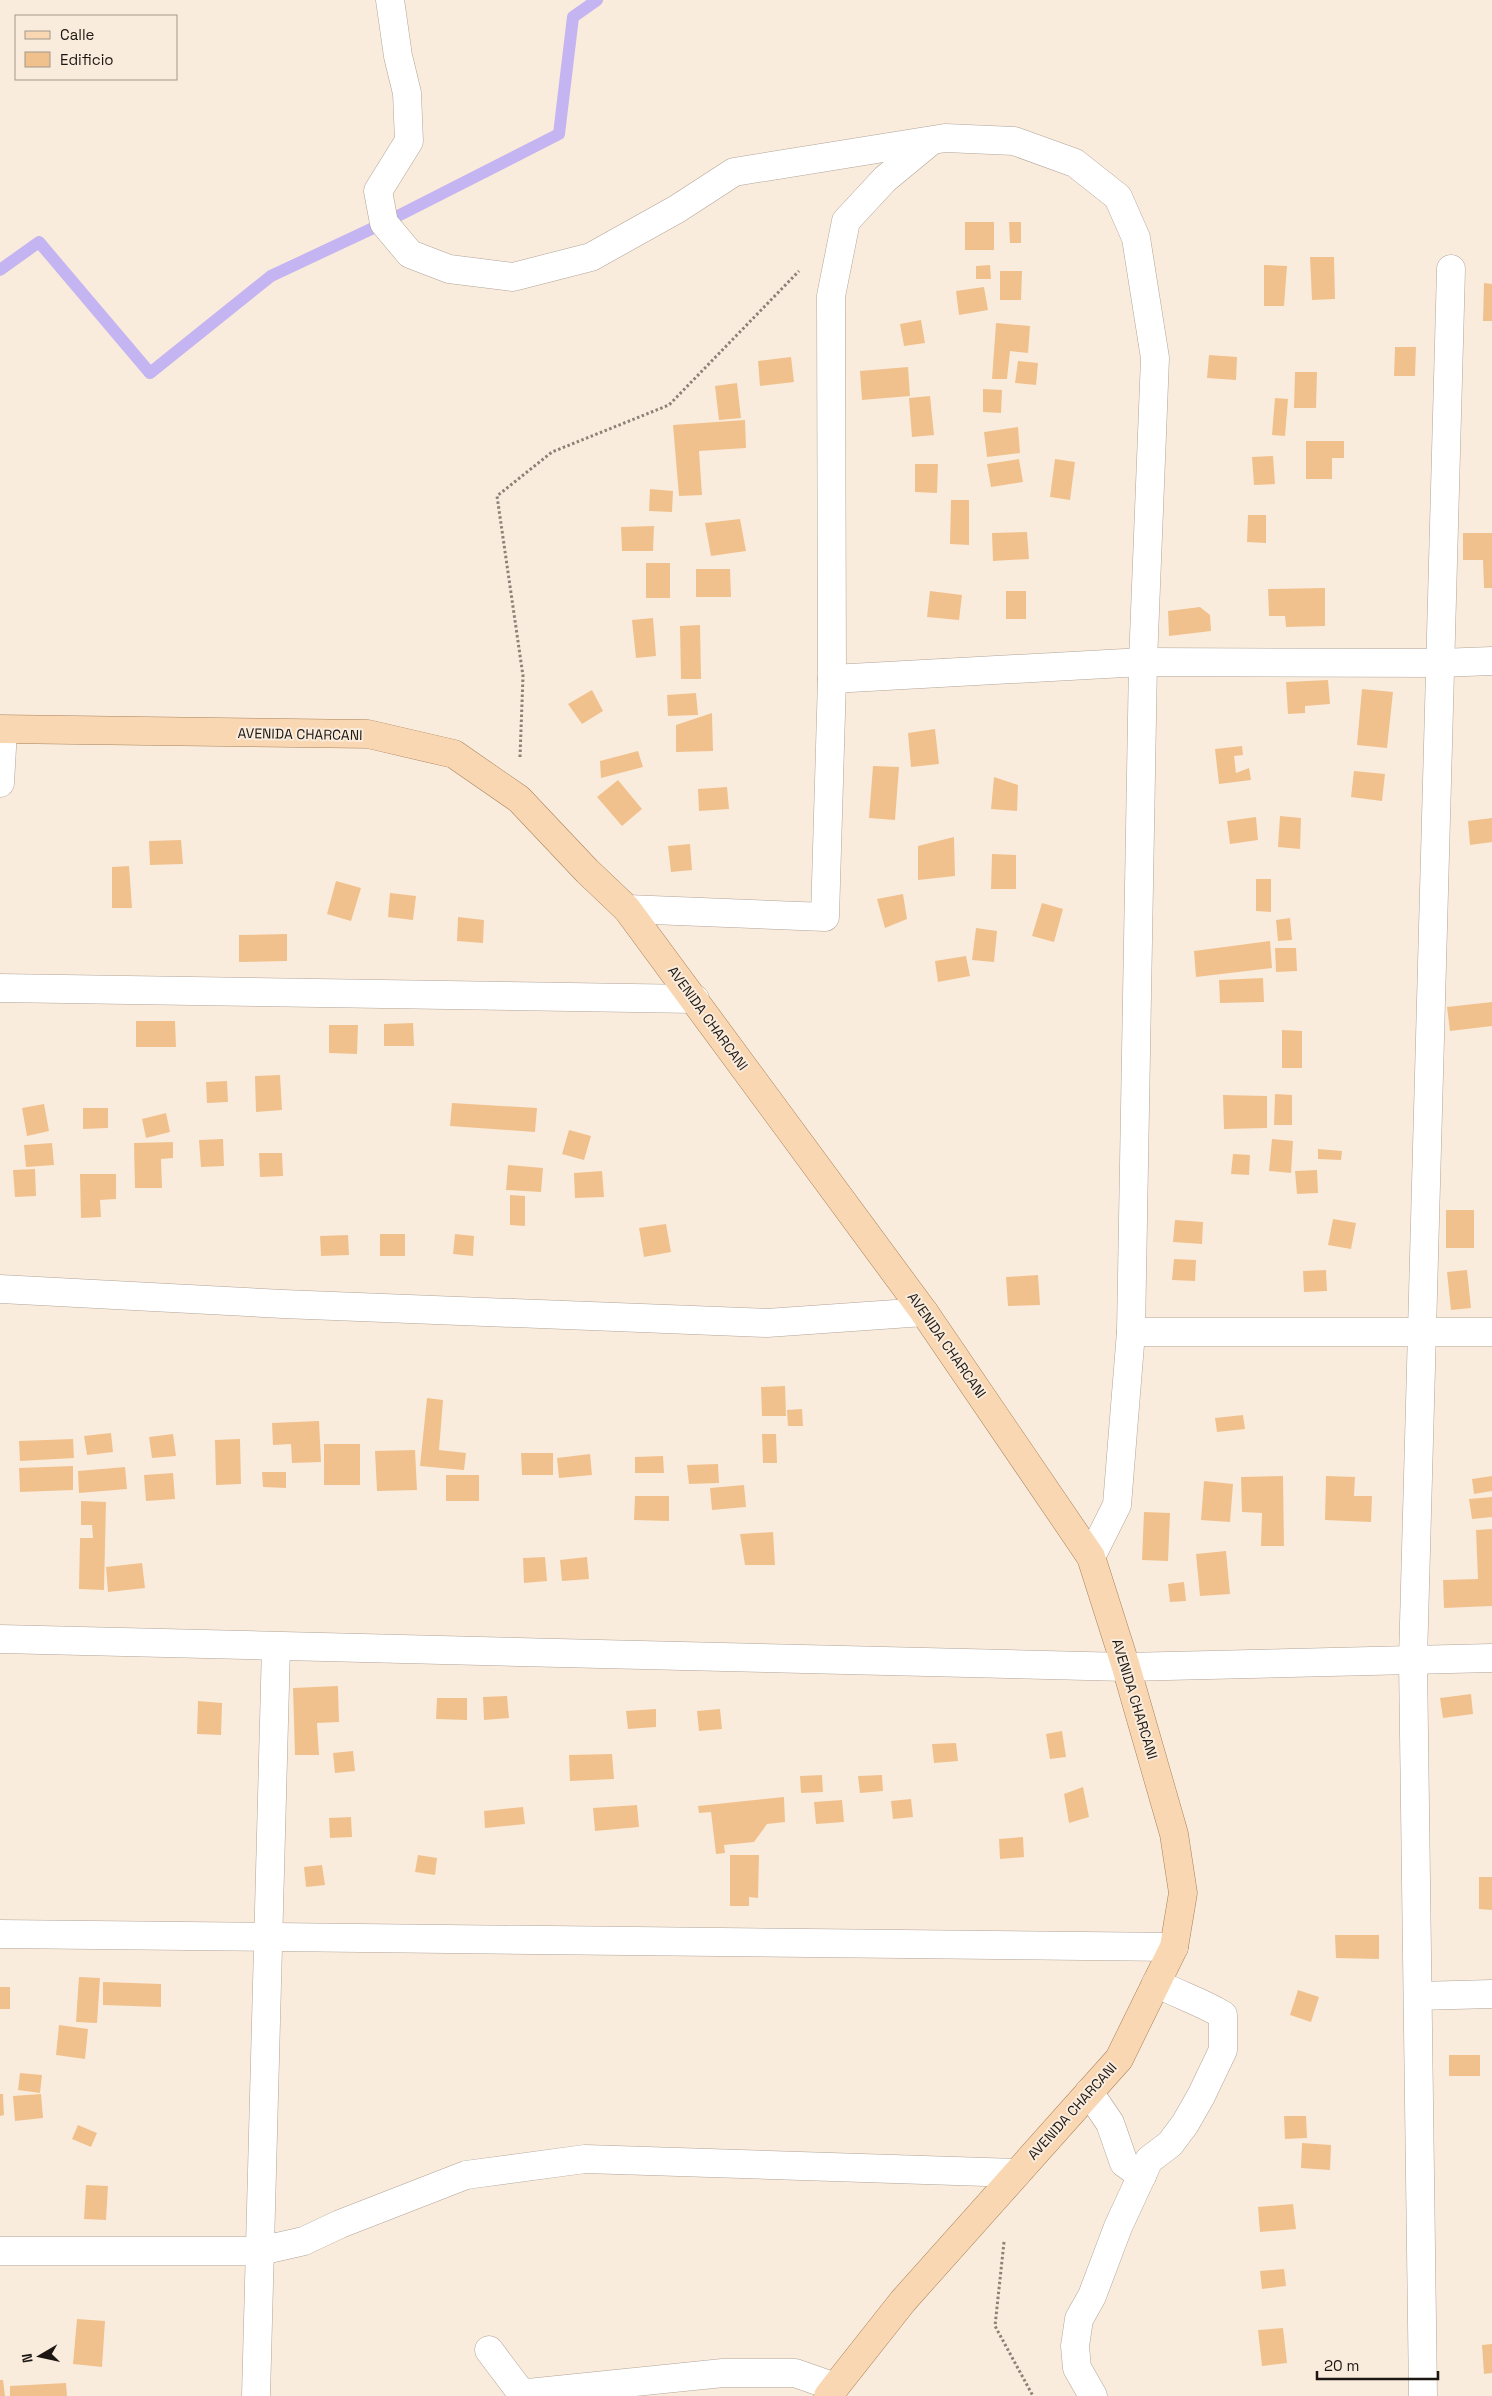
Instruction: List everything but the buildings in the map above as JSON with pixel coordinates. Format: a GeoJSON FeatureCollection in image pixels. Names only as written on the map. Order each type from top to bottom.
{"type":"FeatureCollection","features":[{"type":"Feature","properties":{"kind":"main road","name":"AVENIDA CHARCANI"},"geometry":{"type":"LineString","coordinates":[[2,730],[368,734],[454,754],[519,799],[587,871],[627,909],[924,1312],[1091,1557],[1126,1667],[1174,1834],[1183,1893],[1174,1947],[1119,2059],[903,2301],[831,2392]]}},
{"type":"Feature","properties":{"kind":"street"},"geometry":{"type":"LineString","coordinates":[[390,0],[398,56],[407,93],[409,141],[378,191],[384,223],[410,254],[449,269],[513,277],[590,257],[676,209],[734,172],[945,138],[1014,141],[1075,163],[1118,197],[1136,238],[1155,358],[1143,662],[1131,1332],[1117,1505],[1091,1557]]}},
{"type":"Feature","properties":{"kind":"street"},"geometry":{"type":"LineString","coordinates":[[627,909],[825,917],[832,679],[831,296],[846,221],[885,179],[932,140]]}},
{"type":"Feature","properties":{"kind":"street"},"geometry":{"type":"LineString","coordinates":[[1423,2396],[1413,1660],[1424,1332],[1451,269]]}},
{"type":"Feature","properties":{"kind":"street"},"geometry":{"type":"LineString","coordinates":[[832,679],[1143,662],[1440,663],[1492,661]]}},
{"type":"Feature","properties":{"kind":"street"},"geometry":{"type":"LineString","coordinates":[[0,783],[2,730]]}},
{"type":"Feature","properties":{"kind":"street"},"geometry":{"type":"LineString","coordinates":[[0,988],[695,1000]]}},
{"type":"Feature","properties":{"kind":"street"},"geometry":{"type":"LineString","coordinates":[[0,1290],[283,1304],[767,1323],[924,1312]]}},
{"type":"Feature","properties":{"kind":"street"},"geometry":{"type":"LineString","coordinates":[[1131,1332],[1492,1332]]}},
{"type":"Feature","properties":{"kind":"street"},"geometry":{"type":"LineString","coordinates":[[0,1639],[1126,1667],[1492,1658]]}},
{"type":"Feature","properties":{"kind":"street"},"geometry":{"type":"LineString","coordinates":[[256,2396],[276,1647]]}},
{"type":"Feature","properties":{"kind":"street"},"geometry":{"type":"LineString","coordinates":[[0,1934],[1174,1947]]}},
{"type":"Feature","properties":{"kind":"street"},"geometry":{"type":"LineString","coordinates":[[1094,2396],[1077,2368],[1075,2346],[1079,2319],[1092,2296],[1118,2227],[1149,2160],[1170,2144],[1186,2124],[1223,2050],[1223,2015],[1201,2002],[1187,1999],[1156,1983]]}},
{"type":"Feature","properties":{"kind":"street"},"geometry":{"type":"LineString","coordinates":[[1418,1996],[1492,1994]]}},
{"type":"Feature","properties":{"kind":"street"},"geometry":{"type":"LineString","coordinates":[[1090,2092],[1110,2123],[1124,2163],[1142,2176]]}},
{"type":"Feature","properties":{"kind":"street"},"geometry":{"type":"LineString","coordinates":[[0,2252],[260,2251],[304,2241],[340,2224],[466,2175],[585,2159],[1018,2173]]}},
{"type":"Feature","properties":{"kind":"street"},"geometry":{"type":"LineString","coordinates":[[489,2350],[519,2390],[528,2394],[717,2384],[795,2373],[831,2392]]}},
{"type":"Feature","properties":{"kind":"path"},"geometry":{"type":"LineString","coordinates":[[519,799],[523,676],[497,496],[552,452],[669,405],[805,264]]}},
{"type":"Feature","properties":{"kind":"path"},"geometry":{"type":"LineString","coordinates":[[1005,2235],[995,2326],[1034,2396]]}},
{"type":"Feature","properties":{"kind":"waterway"},"geometry":{"type":"LineString","coordinates":[[0,270],[39,242],[150,373],[271,276],[384,223],[559,134],[573,17],[597,0]]}}]}
